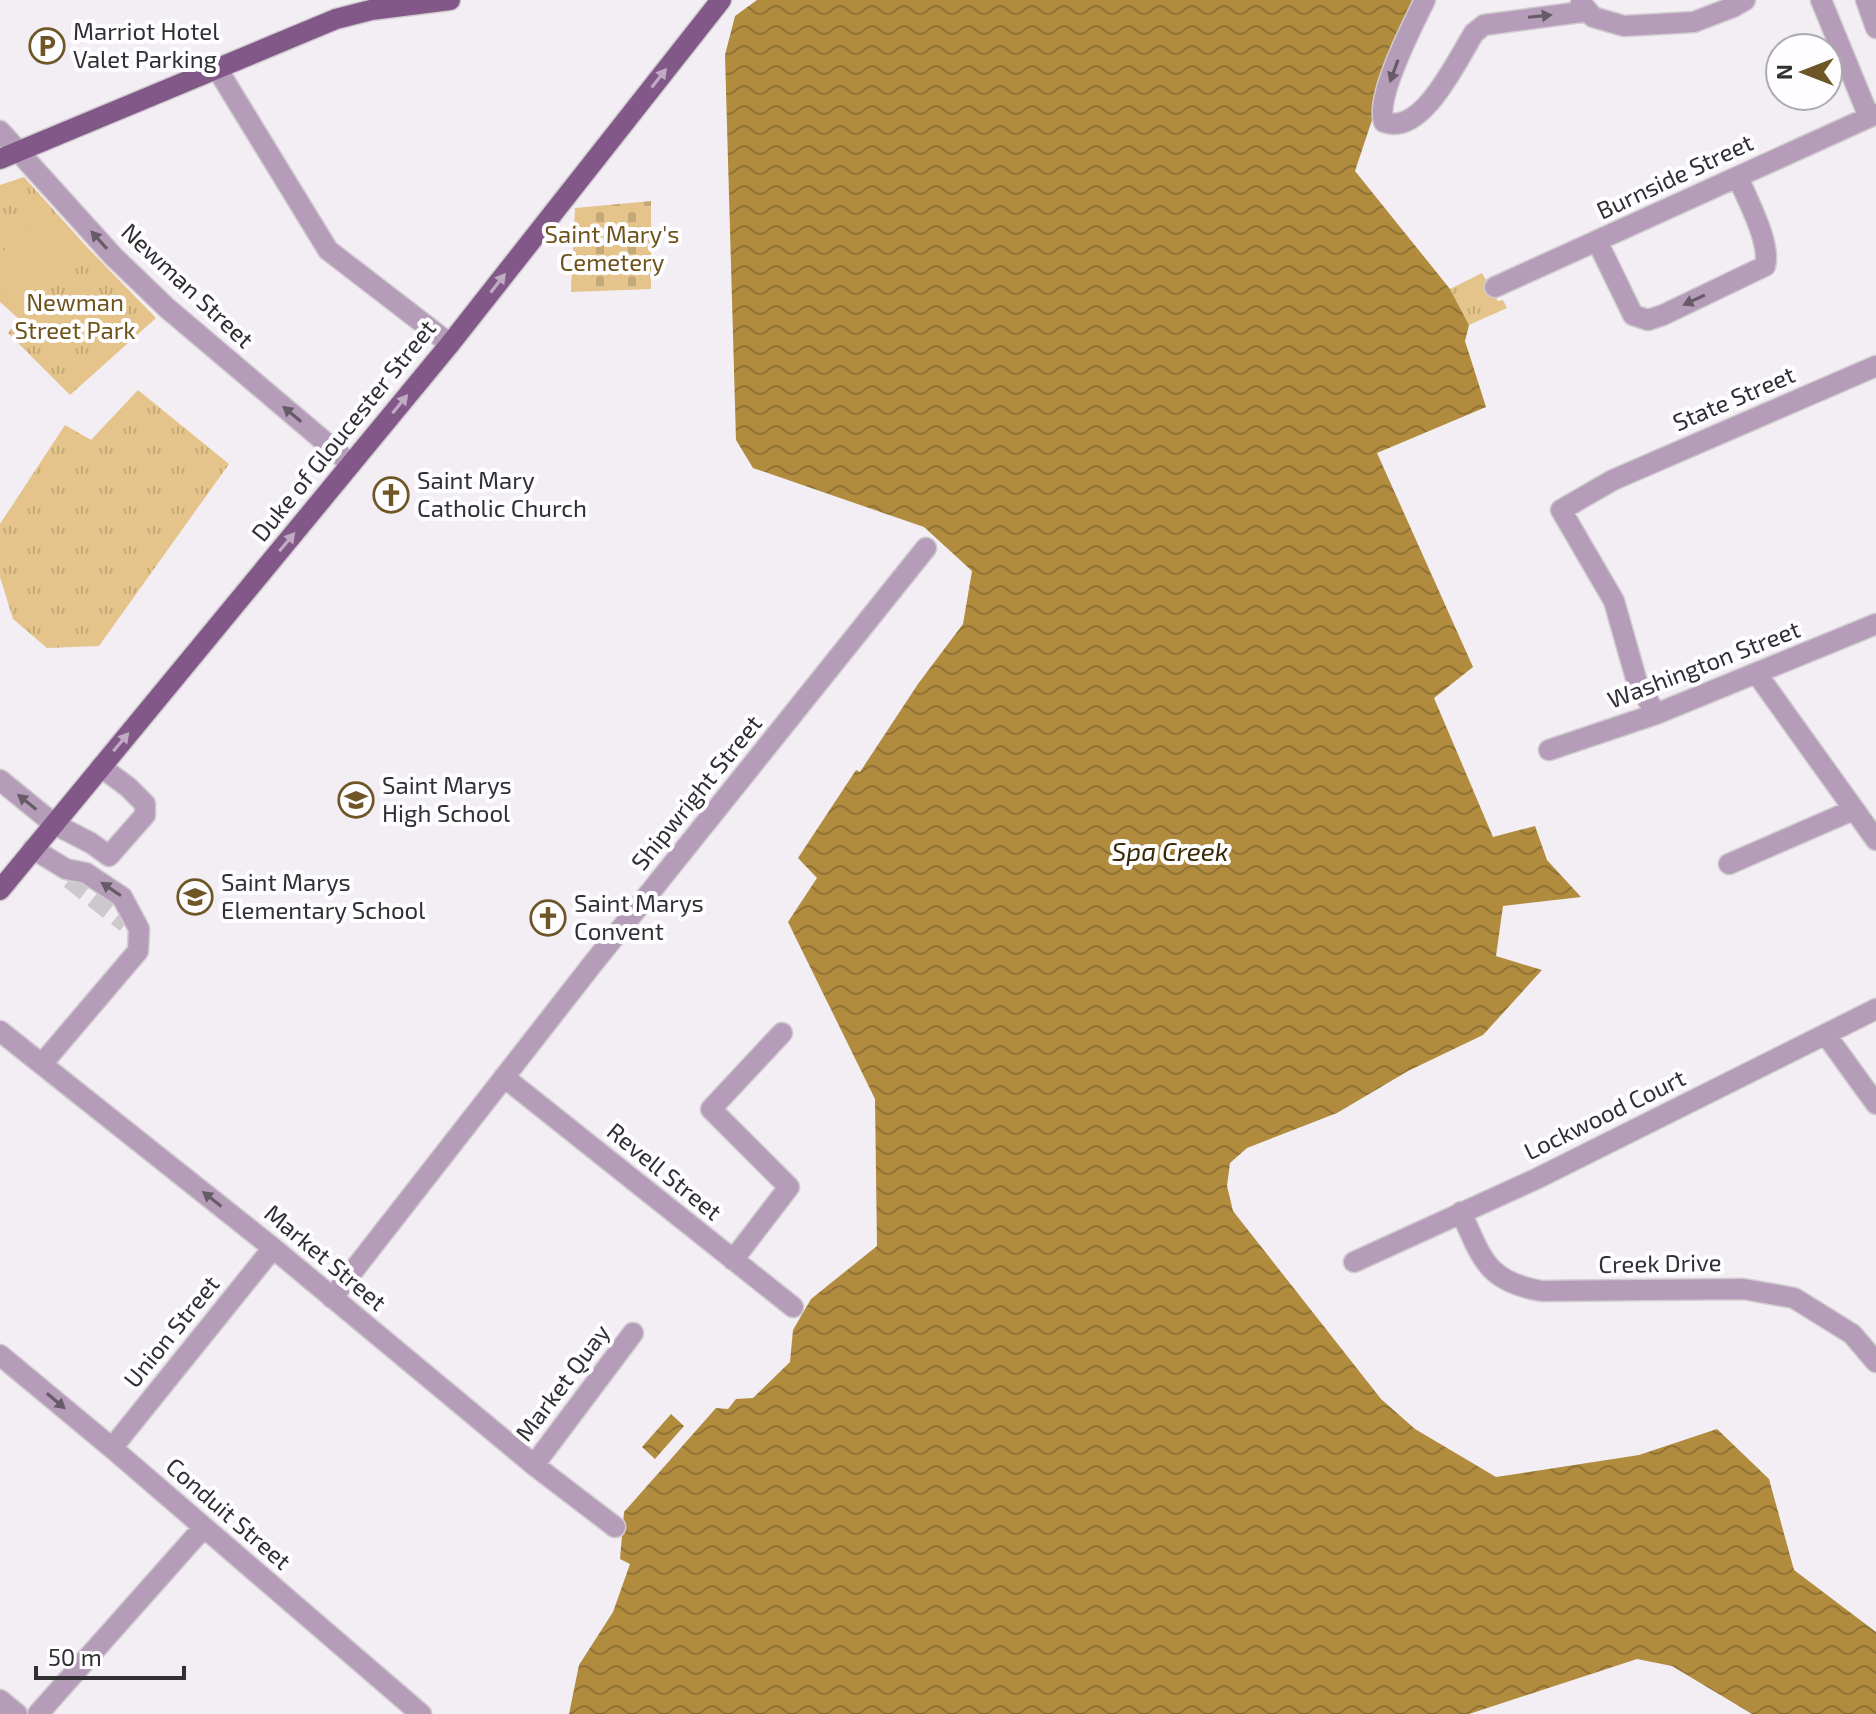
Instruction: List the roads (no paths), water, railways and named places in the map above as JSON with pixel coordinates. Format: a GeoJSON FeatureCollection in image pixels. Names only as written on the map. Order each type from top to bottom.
{"type":"FeatureCollection","features":[{"type":"Feature","properties":{"kind":"main road","name":"Duke of Gloucester Street"},"geometry":{"type":"LineString","coordinates":[[0,890],[450,344],[721,0]]}},
{"type":"Feature","properties":{"kind":"main road"},"geometry":{"type":"LineString","coordinates":[[0,159],[336,19],[426,1]]}},
{"type":"Feature","properties":{"kind":"street"},"geometry":{"type":"LineString","coordinates":[[1425,0],[1405,39],[1383,102],[1381,115],[1384,122],[1392,125],[1405,123],[1424,110],[1474,33],[1484,25],[1583,6],[1593,17],[1624,26],[1694,22],[1745,0]]}},
{"type":"Feature","properties":{"kind":"street"},"geometry":{"type":"LineString","coordinates":[[1821,0],[1872,116]]}},
{"type":"Feature","properties":{"kind":"street"},"geometry":{"type":"LineString","coordinates":[[1866,0],[1876,28]]}},
{"type":"Feature","properties":{"kind":"street"},"geometry":{"type":"LineString","coordinates":[[216,67],[328,250],[450,344]]}},
{"type":"Feature","properties":{"kind":"street","name":"Burnside Street"},"geometry":{"type":"LineString","coordinates":[[1495,287],[1872,116]]}},
{"type":"Feature","properties":{"kind":"street","name":"Newman Street"},"geometry":{"type":"LineString","coordinates":[[0,131],[113,256],[167,308],[351,464]]}},
{"type":"Feature","properties":{"kind":"street"},"geometry":{"type":"LineString","coordinates":[[1597,241],[1633,315],[1648,320],[1765,266],[1767,258],[1763,240],[1738,177]]}},
{"type":"Feature","properties":{"kind":"street","name":"State Street"},"geometry":{"type":"LineString","coordinates":[[1656,714],[1637,682],[1614,601],[1561,510],[1613,480],[1876,366]]}},
{"type":"Feature","properties":{"kind":"street","name":"Shipwright Street"},"geometry":{"type":"LineString","coordinates":[[332,1298],[926,548]]}},
{"type":"Feature","properties":{"kind":"street","name":"Washington Street"},"geometry":{"type":"LineString","coordinates":[[1549,750],[1656,714],[1876,624]]}},
{"type":"Feature","properties":{"kind":"street"},"geometry":{"type":"LineString","coordinates":[[1757,674],[1876,840]]}},
{"type":"Feature","properties":{"kind":"street"},"geometry":{"type":"LineString","coordinates":[[0,780],[54,824],[109,856],[145,815],[145,804],[101,767]]}},
{"type":"Feature","properties":{"kind":"street"},"geometry":{"type":"LineString","coordinates":[[1729,864],[1853,810]]}},
{"type":"Feature","properties":{"kind":"street"},"geometry":{"type":"LineString","coordinates":[[33,849],[68,874],[86,873],[122,897],[138,951],[42,1064]]}},
{"type":"Feature","properties":{"kind":"street","name":"Lockwood Court"},"geometry":{"type":"LineString","coordinates":[[1354,1262],[1536,1179],[1876,1009]]}},
{"type":"Feature","properties":{"kind":"street","name":"Market Street"},"geometry":{"type":"LineString","coordinates":[[0,1031],[273,1248],[534,1465],[615,1527]]}},
{"type":"Feature","properties":{"kind":"street"},"geometry":{"type":"LineString","coordinates":[[733,1260],[789,1187],[711,1109],[782,1033]]}},
{"type":"Feature","properties":{"kind":"street"},"geometry":{"type":"LineString","coordinates":[[1826,1035],[1876,1104]]}},
{"type":"Feature","properties":{"kind":"street","name":"Revell Street"},"geometry":{"type":"LineString","coordinates":[[504,1077],[793,1307]]}},
{"type":"Feature","properties":{"kind":"street","name":"Creek Drive"},"geometry":{"type":"LineString","coordinates":[[1461,1212],[1488,1266],[1504,1280],[1521,1288],[1542,1291],[1743,1289],[1794,1298],[1852,1334],[1876,1362]]}},
{"type":"Feature","properties":{"kind":"street","name":"Union Street"},"geometry":{"type":"LineString","coordinates":[[112,1448],[273,1248]]}},
{"type":"Feature","properties":{"kind":"street","name":"Market Quay"},"geometry":{"type":"LineString","coordinates":[[534,1465],[633,1333]]}},
{"type":"Feature","properties":{"kind":"street","name":"Conduit Street"},"geometry":{"type":"LineString","coordinates":[[0,1355],[421,1714]]}},
{"type":"Feature","properties":{"kind":"street"},"geometry":{"type":"LineString","coordinates":[[38,1714],[203,1528]]}},
{"type":"Feature","properties":{"kind":"street"},"geometry":{"type":"LineString","coordinates":[[0,1700],[17,1714]]}},
{"type":"Feature","properties":{"kind":"water","name":"Spa Creek"},"geometry":{"type":"Polygon","coordinates":[[[757,0],[1412,0],[1355,171],[1450,289],[1469,325],[1465,341],[1486,407],[1377,453],[1473,667],[1434,698],[1493,837],[1535,826],[1547,860],[1581,897],[1503,906],[1496,956],[1542,970],[1483,1035],[1408,1071],[1337,1113],[1247,1148],[1230,1163],[1227,1186],[1233,1211],[1381,1399],[1415,1429],[1496,1477],[1639,1455],[1717,1429],[1769,1479],[1794,1570],[1876,1632],[1876,1714],[1752,1714],[1672,1666],[1637,1659],[1469,1714],[569,1714],[579,1665],[613,1612],[630,1564],[620,1559],[624,1512],[716,1408],[728,1409],[736,1399],[753,1398],[790,1362],[793,1330],[811,1299],[877,1246],[875,1099],[788,922],[817,878],[798,858],[856,770],[860,772],[918,684],[963,624],[972,571],[924,527],[753,468],[736,440],[725,55],[735,16],[757,0]]]}},
{"type":"Feature","properties":{"kind":"water"},"geometry":{"type":"Polygon","coordinates":[[[671,1414],[684,1426],[655,1459],[642,1447],[671,1414]]]}},
{"type":"Feature","properties":{"kind":"tunnel"},"geometry":{"type":"LineString","coordinates":[[70,879],[126,923]]}},
{"type":"Feature","properties":{"kind":"place","name":"Marriot Hotel Valet Parking"},"geometry":{"type":"Point","coordinates":[47,46]}},
{"type":"Feature","properties":{"kind":"place","name":"Saint Mary Catholic Church"},"geometry":{"type":"Point","coordinates":[391,495]}},
{"type":"Feature","properties":{"kind":"place","name":"Saint Marys High School"},"geometry":{"type":"Point","coordinates":[356,800]}},
{"type":"Feature","properties":{"kind":"place","name":"Saint Marys Elementary School"},"geometry":{"type":"Point","coordinates":[195,897]}},
{"type":"Feature","properties":{"kind":"place","name":"Saint Marys Convent"},"geometry":{"type":"Point","coordinates":[548,918]}},
{"type":"Feature","properties":{"kind":"park label","name":"Saint Mary's Cemetery"},"geometry":{"type":"Point","coordinates":[612,249]}},
{"type":"Feature","properties":{"kind":"park label","name":"Newman Street Park"},"geometry":{"type":"Point","coordinates":[75,317]}}]}
